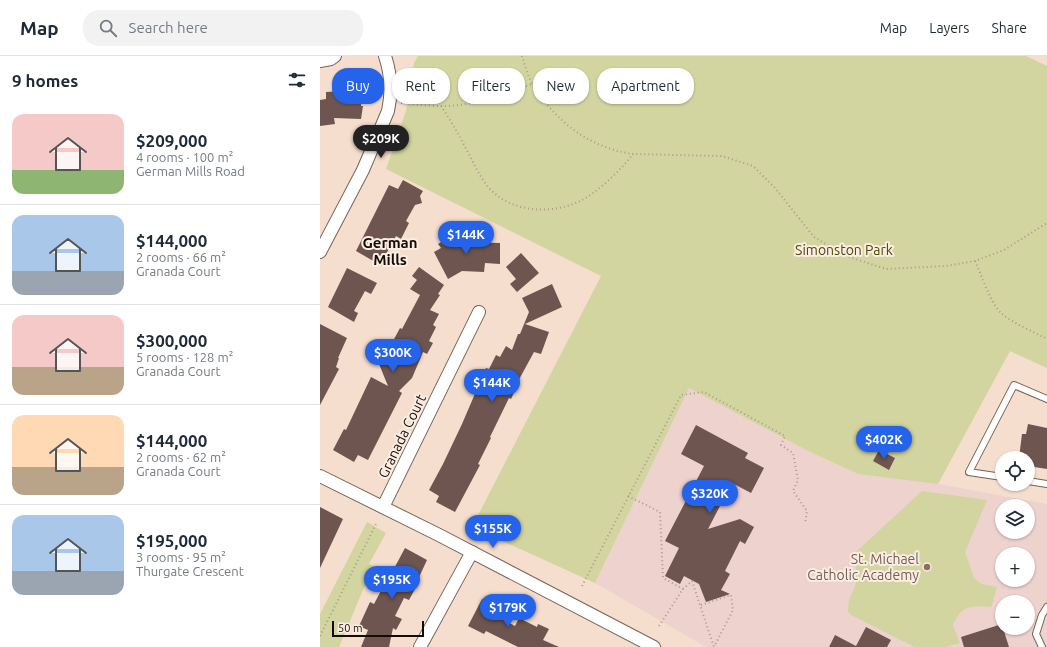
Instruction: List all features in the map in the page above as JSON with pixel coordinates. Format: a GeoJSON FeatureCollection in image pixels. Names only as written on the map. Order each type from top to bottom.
{"type":"FeatureCollection","features":[{"type":"Feature","properties":{"kind":"street"},"geometry":{"type":"LineString","coordinates":[[320,60],[331,59],[335,56]]}},
{"type":"Feature","properties":{"kind":"street"},"geometry":{"type":"LineString","coordinates":[[320,252],[363,170],[386,117],[390,101],[389,74],[385,56]]}},
{"type":"Feature","properties":{"kind":"street","name":"Granada Court"},"geometry":{"type":"LineString","coordinates":[[383,507],[479,312]]}},
{"type":"Feature","properties":{"kind":"street"},"geometry":{"type":"LineString","coordinates":[[320,476],[472,552],[654,647]]}},
{"type":"Feature","properties":{"kind":"street"},"geometry":{"type":"LineString","coordinates":[[420,647],[472,552]]}},
{"type":"Feature","properties":{"kind":"lane"},"geometry":{"type":"LineString","coordinates":[[995,476],[969,472],[1014,385],[1047,399]]}},
{"type":"Feature","properties":{"kind":"lane"},"geometry":{"type":"LineString","coordinates":[[1035,482],[1047,484]]}},
{"type":"Feature","properties":{"kind":"lane"},"geometry":{"type":"LineString","coordinates":[[1042,647],[1036,634],[1042,615],[1047,607]]}},
{"type":"Feature","properties":{"kind":"path"},"geometry":{"type":"LineString","coordinates":[[522,56],[532,84],[551,109],[584,138],[607,148],[633,154],[722,156],[753,166],[775,188],[814,237],[846,256],[886,269],[946,266],[975,261],[1004,250],[1047,223]]}},
{"type":"Feature","properties":{"kind":"path"},"geometry":{"type":"LineString","coordinates":[[390,101],[416,105],[441,106],[466,104],[482,101],[532,84]]}},
{"type":"Feature","properties":{"kind":"path"},"geometry":{"type":"LineString","coordinates":[[441,106],[454,126],[488,187],[500,197],[522,207],[540,210],[579,202],[610,178],[627,162],[633,154]]}},
{"type":"Feature","properties":{"kind":"path"},"geometry":{"type":"LineString","coordinates":[[975,261],[994,304],[1000,313],[1047,339]]}},
{"type":"Feature","properties":{"kind":"path"},"geometry":{"type":"LineString","coordinates":[[582,586],[681,395],[704,392],[785,436],[781,445],[793,453],[798,480],[793,491],[807,511],[805,524]]}},
{"type":"Feature","properties":{"kind":"path"},"geometry":{"type":"LineString","coordinates":[[628,496],[660,512],[663,578],[683,589]]}},
{"type":"Feature","properties":{"kind":"path"},"geometry":{"type":"LineString","coordinates":[[320,636],[376,524]]}},
{"type":"Feature","properties":{"kind":"path"},"geometry":{"type":"LineString","coordinates":[[659,626],[683,589],[692,580],[714,646]]}},
{"type":"Feature","properties":{"kind":"path"},"geometry":{"type":"LineString","coordinates":[[701,605],[731,595],[732,610],[714,646]]}},
{"type":"Feature","properties":{"kind":"shaded area"},"geometry":{"type":"Polygon","coordinates":[[[689,388],[810,452],[858,474],[928,482],[1020,499],[995,499],[995,539],[1035,539],[1035,502],[1047,504],[1047,647],[706,647],[595,583],[689,388]]]}},
{"type":"Feature","properties":{"kind":"green space","name":"Simonston Park"},"geometry":{"type":"Polygon","coordinates":[[[418,56],[1026,56],[1047,66],[1047,368],[1010,351],[938,484],[858,474],[810,452],[689,388],[595,583],[472,527],[601,276],[386,169],[407,104],[450,104],[450,68],[413,68],[418,56]]]}},
{"type":"Feature","properties":{"kind":"green space"},"geometry":{"type":"Polygon","coordinates":[[[922,491],[987,500],[965,552],[974,578],[981,584],[997,587],[991,607],[978,606],[968,608],[960,613],[953,625],[960,643],[945,647],[915,647],[851,615],[848,611],[849,600],[856,584],[856,552],[922,491]]]}},
{"type":"Feature","properties":{"kind":"green space"},"geometry":{"type":"Polygon","coordinates":[[[367,522],[386,533],[369,564],[373,566],[339,647],[320,647],[320,614],[367,522]]]}},
{"type":"Feature","properties":{"kind":"building"},"geometry":{"type":"Polygon","coordinates":[[[326,92],[332,92],[332,104],[361,104],[361,106],[363,106],[361,119],[334,118],[335,124],[320,126],[320,100],[326,99],[326,92]]]}},
{"type":"Feature","properties":{"kind":"building"},"geometry":{"type":"Polygon","coordinates":[[[403,180],[423,191],[420,196],[422,203],[415,205],[406,221],[409,223],[401,239],[396,236],[385,256],[387,257],[382,266],[356,251],[389,185],[398,189],[403,180]]]}},
{"type":"Feature","properties":{"kind":"building"},"geometry":{"type":"Polygon","coordinates":[[[460,231],[466,242],[500,243],[500,264],[485,263],[484,272],[462,271],[448,279],[434,252],[441,248],[438,244],[460,231]]]}},
{"type":"Feature","properties":{"kind":"building"},"geometry":{"type":"Polygon","coordinates":[[[521,253],[539,273],[517,292],[510,284],[516,279],[506,267],[521,253]]]}},
{"type":"Feature","properties":{"kind":"building"},"geometry":{"type":"Polygon","coordinates":[[[419,267],[444,285],[438,294],[440,295],[430,310],[439,314],[433,325],[436,327],[429,341],[433,343],[427,354],[423,352],[412,378],[399,391],[402,393],[368,460],[358,455],[354,462],[333,450],[344,429],[346,430],[371,377],[388,386],[379,364],[381,361],[387,359],[396,342],[393,341],[400,328],[402,329],[420,295],[410,289],[417,280],[412,276],[419,267]]]}},
{"type":"Feature","properties":{"kind":"building"},"geometry":{"type":"Polygon","coordinates":[[[347,268],[377,283],[371,294],[365,291],[354,311],[358,313],[354,322],[328,307],[347,268]]]}},
{"type":"Feature","properties":{"kind":"building"},"geometry":{"type":"Polygon","coordinates":[[[552,284],[562,307],[525,324],[549,332],[541,354],[534,352],[516,385],[517,386],[511,399],[509,398],[490,437],[491,438],[478,464],[480,465],[455,512],[436,502],[439,496],[429,490],[462,424],[486,368],[489,369],[496,355],[500,357],[506,346],[512,350],[518,334],[520,334],[529,312],[522,298],[552,284]]]}},
{"type":"Feature","properties":{"kind":"building"},"geometry":{"type":"Polygon","coordinates":[[[320,324],[347,338],[338,358],[336,367],[339,369],[320,405],[320,324]]]}},
{"type":"Feature","properties":{"kind":"building"},"geometry":{"type":"Polygon","coordinates":[[[1028,424],[1047,428],[1047,469],[1035,467],[1035,451],[1020,451],[1022,434],[1026,434],[1028,424]]]}},
{"type":"Feature","properties":{"kind":"building"},"geometry":{"type":"Polygon","coordinates":[[[696,425],[748,453],[745,458],[764,468],[751,493],[732,483],[708,529],[740,519],[754,527],[745,544],[740,541],[725,571],[730,574],[721,590],[730,594],[706,602],[699,584],[684,576],[680,584],[665,576],[679,548],[665,541],[704,466],[681,454],[696,425]]]}},
{"type":"Feature","properties":{"kind":"building"},"geometry":{"type":"Polygon","coordinates":[[[879,450],[895,458],[889,470],[873,461],[879,450]]]}},
{"type":"Feature","properties":{"kind":"building"},"geometry":{"type":"Polygon","coordinates":[[[320,507],[343,519],[320,568],[320,507]]]}},
{"type":"Feature","properties":{"kind":"building"},"geometry":{"type":"Polygon","coordinates":[[[405,548],[427,560],[409,600],[404,598],[395,616],[402,619],[396,630],[393,628],[389,647],[361,647],[368,630],[359,626],[370,602],[374,604],[383,587],[379,586],[385,574],[390,576],[405,548]]]}},
{"type":"Feature","properties":{"kind":"building"},"geometry":{"type":"Polygon","coordinates":[[[482,599],[500,608],[496,616],[515,626],[519,618],[537,627],[538,624],[549,629],[543,640],[559,647],[518,647],[486,631],[484,634],[468,626],[482,599]]]}},
{"type":"Feature","properties":{"kind":"building"},"geometry":{"type":"Polygon","coordinates":[[[995,626],[995,635],[1005,635],[1009,647],[964,647],[961,637],[995,626]]]}},
{"type":"Feature","properties":{"kind":"building"},"geometry":{"type":"Polygon","coordinates":[[[866,627],[891,640],[887,647],[829,647],[835,635],[856,646],[866,627]]]}},
{"type":"Feature","properties":{"kind":"place","name":"St. Michael Catholic Academy"},"geometry":{"type":"Point","coordinates":[927,567]}},
{"type":"Feature","properties":{"kind":"district","name":"German Mills"},"geometry":{"type":"Point","coordinates":[390,252]}}]}
